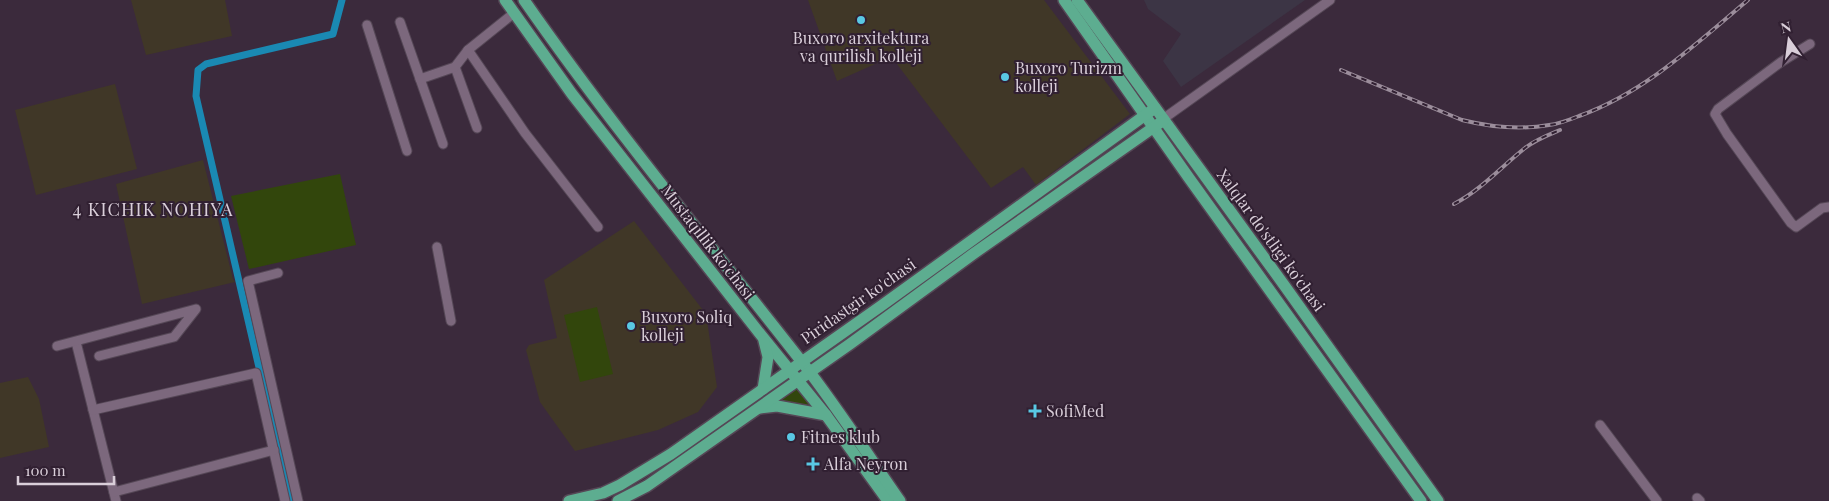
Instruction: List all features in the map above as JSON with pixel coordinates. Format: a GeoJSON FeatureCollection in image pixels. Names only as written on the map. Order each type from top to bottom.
{"type":"FeatureCollection","features":[{"type":"Feature","properties":{"kind":"main road","name":"Mustaqillik ko'chasi"},"geometry":{"type":"LineString","coordinates":[[505,0],[572,94],[761,335],[878,478],[900,501]]}},
{"type":"Feature","properties":{"kind":"main road","name":"Mustaqillik ko'chasi"},"geometry":{"type":"LineString","coordinates":[[524,0],[576,74],[641,159],[809,372],[878,478],[888,501]]}},
{"type":"Feature","properties":{"kind":"main road","name":"Xalqlar do'stligi ko'chasi"},"geometry":{"type":"LineString","coordinates":[[1064,0],[1421,501]]}},
{"type":"Feature","properties":{"kind":"main road","name":"Xalqlar do'stligi ko'chasi"},"geometry":{"type":"LineString","coordinates":[[1077,0],[1438,501]]}},
{"type":"Feature","properties":{"kind":"main road"},"geometry":{"type":"LineString","coordinates":[[517,16],[532,12]]}},
{"type":"Feature","properties":{"kind":"main road","name":"Piridastgir ko'chasi"},"geometry":{"type":"LineString","coordinates":[[618,501],[646,486],[809,372],[1155,108]]}},
{"type":"Feature","properties":{"kind":"main road","name":"Piridastgir ko'chasi"},"geometry":{"type":"LineString","coordinates":[[576,500],[603,492],[641,474],[801,361],[1154,127],[1163,119]]}},
{"type":"Feature","properties":{"kind":"main road"},"geometry":{"type":"LineString","coordinates":[[629,167],[641,159]]}},
{"type":"Feature","properties":{"kind":"main road"},"geometry":{"type":"LineString","coordinates":[[761,335],[768,357],[762,389]]}},
{"type":"Feature","properties":{"kind":"main road"},"geometry":{"type":"LineString","coordinates":[[758,408],[777,406],[826,415]]}},
{"type":"Feature","properties":{"kind":"street"},"geometry":{"type":"LineString","coordinates":[[1163,119],[1330,0]]}},
{"type":"Feature","properties":{"kind":"street"},"geometry":{"type":"LineString","coordinates":[[420,79],[455,67],[468,50],[517,16]]}},
{"type":"Feature","properties":{"kind":"street"},"geometry":{"type":"LineString","coordinates":[[400,22],[443,144]]}},
{"type":"Feature","properties":{"kind":"street"},"geometry":{"type":"LineString","coordinates":[[367,25],[407,150]]}},
{"type":"Feature","properties":{"kind":"street"},"geometry":{"type":"LineString","coordinates":[[1810,44],[1781,62],[1718,109],[1715,114],[1727,134],[1791,223],[1796,227],[1822,208],[1829,206]]}},
{"type":"Feature","properties":{"kind":"street"},"geometry":{"type":"LineString","coordinates":[[468,50],[525,132],[598,227]]}},
{"type":"Feature","properties":{"kind":"street"},"geometry":{"type":"LineString","coordinates":[[455,67],[477,128]]}},
{"type":"Feature","properties":{"kind":"street"},"geometry":{"type":"LineString","coordinates":[[437,247],[451,321]]}},
{"type":"Feature","properties":{"kind":"street"},"geometry":{"type":"LineString","coordinates":[[278,273],[248,282],[298,501]]}},
{"type":"Feature","properties":{"kind":"street"},"geometry":{"type":"LineString","coordinates":[[57,346],[196,309],[174,337],[99,356]]}},
{"type":"Feature","properties":{"kind":"street"},"geometry":{"type":"LineString","coordinates":[[76,342],[115,496],[274,450]]}},
{"type":"Feature","properties":{"kind":"street"},"geometry":{"type":"LineString","coordinates":[[93,410],[256,373],[284,501]]}},
{"type":"Feature","properties":{"kind":"street"},"geometry":{"type":"LineString","coordinates":[[1600,425],[1657,501]]}},
{"type":"Feature","properties":{"kind":"shaded area"},"geometry":{"type":"Polygon","coordinates":[[[131,0],[225,0],[232,36],[146,55],[131,0]]]}},
{"type":"Feature","properties":{"kind":"shaded area","name":"Buxoro Turizm kolleji"},"geometry":{"type":"Polygon","coordinates":[[[808,0],[1044,0],[1130,114],[1036,185],[1023,167],[991,188],[884,47],[891,57],[837,81],[808,0]]]}},
{"type":"Feature","properties":{"kind":"shaded area"},"geometry":{"type":"Polygon","coordinates":[[[1144,0],[1305,0],[1181,87],[1163,61],[1181,34],[1148,9],[1144,0]]]}},
{"type":"Feature","properties":{"kind":"shaded area"},"geometry":{"type":"Polygon","coordinates":[[[115,84],[137,169],[36,195],[15,110],[115,84]]]}},
{"type":"Feature","properties":{"kind":"shaded area"},"geometry":{"type":"Polygon","coordinates":[[[203,160],[235,282],[142,304],[116,184],[203,160]]]}},
{"type":"Feature","properties":{"kind":"shaded area","name":"Buxoro Soliq kolleji"},"geometry":{"type":"Polygon","coordinates":[[[634,221],[706,314],[717,387],[698,412],[658,430],[575,451],[540,402],[526,350],[529,345],[557,338],[544,280],[634,221]]]}},
{"type":"Feature","properties":{"kind":"shaded area"},"geometry":{"type":"Polygon","coordinates":[[[28,377],[39,399],[49,447],[0,458],[0,383],[28,377]]]}},
{"type":"Feature","properties":{"kind":"green space"},"geometry":{"type":"Polygon","coordinates":[[[340,174],[356,245],[249,269],[231,196],[340,174]]]}},
{"type":"Feature","properties":{"kind":"green space"},"geometry":{"type":"Polygon","coordinates":[[[597,307],[613,374],[580,382],[564,315],[597,307]]]}},
{"type":"Feature","properties":{"kind":"green space"},"geometry":{"type":"Polygon","coordinates":[[[798,387],[819,411],[776,402],[798,387]]]}},
{"type":"Feature","properties":{"kind":"waterway"},"geometry":{"type":"LineString","coordinates":[[290,501],[196,96],[198,70],[206,64],[333,34],[342,0]]}},
{"type":"Feature","properties":{"kind":"railway"},"geometry":{"type":"LineString","coordinates":[[1341,70],[1462,120],[1505,127],[1538,127],[1568,120],[1603,106],[1626,94],[1689,50],[1748,0]]}},
{"type":"Feature","properties":{"kind":"railway"},"geometry":{"type":"LineString","coordinates":[[1454,204],[1482,185],[1529,145],[1560,130]]}},
{"type":"Feature","properties":{"kind":"place","name":"Buxoro arxitektura va qurilish kolleji"},"geometry":{"type":"Point","coordinates":[861,20]}},
{"type":"Feature","properties":{"kind":"place","name":"Buxoro Turizm kolleji"},"geometry":{"type":"Point","coordinates":[1005,77]}},
{"type":"Feature","properties":{"kind":"place","name":"Buxoro Soliq kolleji"},"geometry":{"type":"Point","coordinates":[631,326]}},
{"type":"Feature","properties":{"kind":"place","name":"SofiMed"},"geometry":{"type":"Point","coordinates":[1035,411]}},
{"type":"Feature","properties":{"kind":"place","name":"Fitnes klub"},"geometry":{"type":"Point","coordinates":[791,437]}},
{"type":"Feature","properties":{"kind":"place","name":"Alfa Neyron"},"geometry":{"type":"Point","coordinates":[813,464]}},
{"type":"Feature","properties":{"kind":"district","name":"4 KICHIK NOHIYA"},"geometry":{"type":"Point","coordinates":[153,210]}}]}
